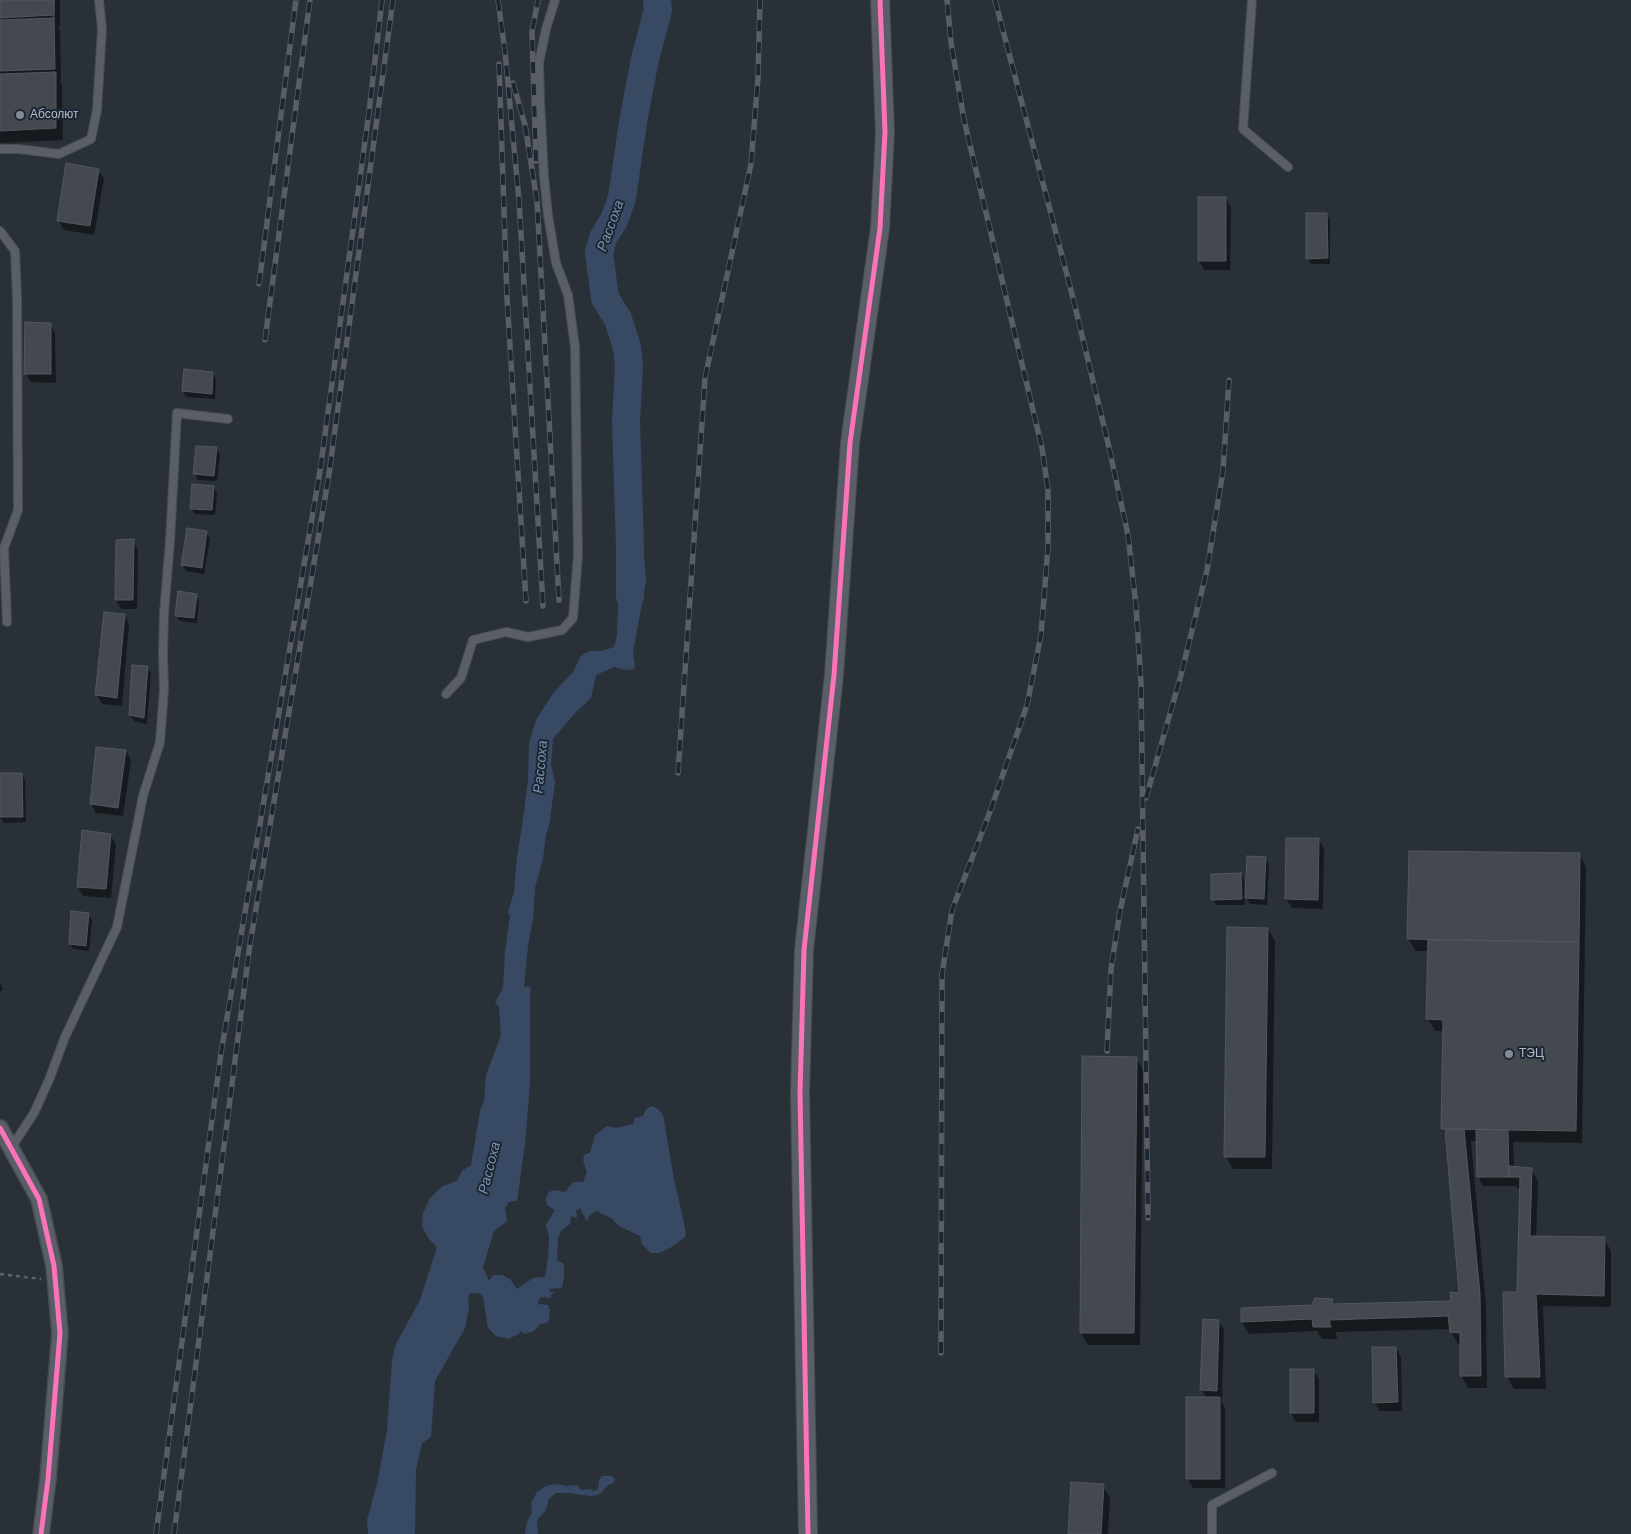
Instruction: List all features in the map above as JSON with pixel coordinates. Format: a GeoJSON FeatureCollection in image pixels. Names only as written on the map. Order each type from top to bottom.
{"type":"FeatureCollection","features":[{"type":"Feature","properties":{"kind":"street"},"geometry":{"type":"LineString","coordinates":[[808,1534],[800,1094],[804,950],[834,675],[850,443],[880,228],[885,132],[880,0]]}},
{"type":"Feature","properties":{"kind":"street"},"geometry":{"type":"LineString","coordinates":[[0,1128],[39,1199],[54,1266],[60,1333],[42,1534]]}},
{"type":"Feature","properties":{"kind":"lane"},"geometry":{"type":"LineString","coordinates":[[0,148],[18,148],[59,154],[91,139],[97,110],[102,29],[99,0]]}},
{"type":"Feature","properties":{"kind":"lane"},"geometry":{"type":"LineString","coordinates":[[446,694],[461,678],[473,640],[506,632],[528,637],[562,630],[572,618],[578,555],[575,348],[568,295],[556,263],[548,215],[540,101],[539,63],[546,29],[555,0]]}},
{"type":"Feature","properties":{"kind":"lane"},"geometry":{"type":"LineString","coordinates":[[1252,0],[1243,129],[1288,167]]}},
{"type":"Feature","properties":{"kind":"lane"},"geometry":{"type":"LineString","coordinates":[[0,231],[15,251],[17,295],[18,510],[4,548],[7,622]]}},
{"type":"Feature","properties":{"kind":"lane"},"geometry":{"type":"LineString","coordinates":[[11,1148],[34,1113],[65,1037],[117,927],[142,796],[160,742],[164,689],[162,655],[164,613],[177,413],[228,419]]}},
{"type":"Feature","properties":{"kind":"lane"},"geometry":{"type":"LineString","coordinates":[[1212,1534],[1212,1505],[1272,1473]]}},
{"type":"Feature","properties":{"kind":"path"},"geometry":{"type":"LineString","coordinates":[[0,1274],[55,1280]]}},
{"type":"Feature","properties":{"kind":"water"},"geometry":{"type":"Polygon","coordinates":[[[644,555],[646,582],[633,652],[634,669],[625,670],[614,667],[596,675],[591,698],[553,739],[551,764],[555,783],[543,859],[535,888],[524,988],[528,986],[531,989],[530,1083],[525,1144],[517,1201],[509,1202],[505,1208],[507,1221],[494,1231],[483,1267],[489,1281],[493,1275],[502,1275],[510,1279],[517,1289],[533,1278],[545,1277],[549,1237],[546,1225],[555,1210],[547,1205],[546,1198],[549,1192],[554,1190],[565,1192],[573,1182],[583,1182],[587,1172],[583,1160],[585,1154],[590,1153],[595,1135],[607,1126],[616,1128],[633,1124],[635,1118],[643,1116],[646,1109],[652,1106],[663,1115],[686,1233],[685,1237],[670,1248],[659,1253],[651,1253],[642,1244],[640,1236],[619,1226],[611,1218],[596,1211],[589,1216],[587,1222],[580,1208],[576,1211],[577,1218],[571,1216],[570,1224],[562,1230],[558,1238],[557,1260],[564,1264],[562,1288],[550,1289],[549,1292],[555,1292],[551,1295],[551,1298],[541,1297],[538,1302],[538,1304],[548,1305],[550,1310],[547,1323],[540,1324],[534,1331],[525,1334],[520,1331],[519,1334],[508,1339],[496,1336],[488,1328],[483,1296],[478,1293],[470,1293],[468,1296],[469,1308],[465,1328],[435,1381],[431,1437],[422,1443],[416,1470],[415,1534],[368,1534],[367,1520],[377,1484],[387,1430],[392,1360],[396,1344],[420,1300],[437,1247],[428,1238],[422,1226],[423,1213],[430,1198],[443,1186],[457,1181],[462,1171],[471,1165],[480,1111],[484,1101],[486,1075],[501,1035],[499,1007],[495,1002],[503,988],[510,916],[508,912],[514,892],[528,780],[529,744],[536,720],[554,692],[573,672],[581,656],[590,651],[602,651],[614,647],[617,636],[618,604],[616,561],[644,555]]]}},
{"type":"Feature","properties":{"kind":"water"},"geometry":{"type":"Polygon","coordinates":[[[602,1476],[611,1476],[615,1479],[613,1483],[597,1495],[556,1493],[549,1499],[546,1510],[537,1520],[538,1534],[525,1534],[527,1522],[532,1513],[531,1503],[537,1492],[546,1486],[555,1484],[578,1485],[582,1490],[590,1489],[594,1491],[598,1489],[599,1480],[602,1476]]]}},
{"type":"Feature","properties":{"kind":"building"},"geometry":{"type":"Polygon","coordinates":[[[0,0],[54,0],[54,15],[0,18],[0,0]]]}},
{"type":"Feature","properties":{"kind":"building"},"geometry":{"type":"Polygon","coordinates":[[[54,18],[55,69],[0,71],[0,20],[54,18]]]}},
{"type":"Feature","properties":{"kind":"building"},"geometry":{"type":"Polygon","coordinates":[[[56,72],[56,128],[0,131],[0,74],[56,72]]]}},
{"type":"Feature","properties":{"kind":"building"},"geometry":{"type":"Polygon","coordinates":[[[66,163],[99,169],[90,226],[57,221],[66,163]]]}},
{"type":"Feature","properties":{"kind":"building"},"geometry":{"type":"Polygon","coordinates":[[[1198,197],[1226,197],[1226,261],[1198,261],[1198,197]]]}},
{"type":"Feature","properties":{"kind":"building"},"geometry":{"type":"Polygon","coordinates":[[[1306,213],[1327,213],[1328,258],[1306,259],[1306,213]]]}},
{"type":"Feature","properties":{"kind":"building"},"geometry":{"type":"Polygon","coordinates":[[[25,322],[51,323],[51,374],[24,374],[25,322]]]}},
{"type":"Feature","properties":{"kind":"building"},"geometry":{"type":"Polygon","coordinates":[[[184,369],[213,372],[212,394],[182,391],[184,369]]]}},
{"type":"Feature","properties":{"kind":"building"},"geometry":{"type":"Polygon","coordinates":[[[196,446],[217,447],[214,476],[193,474],[196,446]]]}},
{"type":"Feature","properties":{"kind":"building"},"geometry":{"type":"Polygon","coordinates":[[[192,484],[214,486],[212,510],[190,509],[192,484]]]}},
{"type":"Feature","properties":{"kind":"building"},"geometry":{"type":"Polygon","coordinates":[[[187,528],[207,531],[202,568],[181,565],[187,528]]]}},
{"type":"Feature","properties":{"kind":"building"},"geometry":{"type":"Polygon","coordinates":[[[134,539],[133,600],[115,600],[116,540],[134,539]]]}},
{"type":"Feature","properties":{"kind":"building"},"geometry":{"type":"Polygon","coordinates":[[[178,591],[197,594],[194,618],[175,616],[178,591]]]}},
{"type":"Feature","properties":{"kind":"building"},"geometry":{"type":"Polygon","coordinates":[[[104,612],[125,614],[117,698],[95,695],[104,612]]]}},
{"type":"Feature","properties":{"kind":"building"},"geometry":{"type":"Polygon","coordinates":[[[132,665],[148,666],[144,718],[129,715],[132,665]]]}},
{"type":"Feature","properties":{"kind":"building"},"geometry":{"type":"Polygon","coordinates":[[[96,747],[126,750],[118,808],[90,804],[96,747]]]}},
{"type":"Feature","properties":{"kind":"building"},"geometry":{"type":"Polygon","coordinates":[[[0,773],[22,773],[23,817],[0,817],[0,773]]]}},
{"type":"Feature","properties":{"kind":"building"},"geometry":{"type":"Polygon","coordinates":[[[82,830],[111,834],[106,889],[77,887],[82,830]]]}},
{"type":"Feature","properties":{"kind":"building"},"geometry":{"type":"Polygon","coordinates":[[[1286,838],[1319,838],[1318,900],[1285,899],[1286,838]]]}},
{"type":"Feature","properties":{"kind":"building"},"geometry":{"type":"Polygon","coordinates":[[[1409,851],[1580,853],[1579,942],[1407,939],[1409,851]]]}},
{"type":"Feature","properties":{"kind":"building"},"geometry":{"type":"Polygon","coordinates":[[[1247,856],[1266,857],[1264,899],[1245,898],[1247,856]]]}},
{"type":"Feature","properties":{"kind":"building"},"geometry":{"type":"Polygon","coordinates":[[[1241,873],[1242,899],[1211,900],[1211,874],[1241,873]]]}},
{"type":"Feature","properties":{"kind":"building"},"geometry":{"type":"Polygon","coordinates":[[[71,911],[89,913],[86,946],[69,944],[71,911]]]}},
{"type":"Feature","properties":{"kind":"building"},"geometry":{"type":"Polygon","coordinates":[[[1227,927],[1268,928],[1265,1157],[1224,1157],[1227,927]]]}},
{"type":"Feature","properties":{"kind":"building","name":"ТЭЦ"},"geometry":{"type":"Polygon","coordinates":[[[1428,940],[1579,942],[1576,1131],[1441,1129],[1443,1020],[1426,1019],[1428,940]]]}},
{"type":"Feature","properties":{"kind":"building"},"geometry":{"type":"Polygon","coordinates":[[[1082,1056],[1137,1057],[1134,1333],[1080,1333],[1082,1056]]]}},
{"type":"Feature","properties":{"kind":"building"},"geometry":{"type":"Polygon","coordinates":[[[1445,1129],[1464,1129],[1480,1294],[1481,1376],[1460,1376],[1460,1333],[1450,1332],[1448,1316],[1329,1320],[1331,1327],[1313,1327],[1312,1319],[1241,1322],[1241,1308],[1312,1305],[1315,1298],[1333,1299],[1332,1304],[1451,1301],[1450,1292],[1459,1293],[1445,1129]]]}},
{"type":"Feature","properties":{"kind":"building"},"geometry":{"type":"Polygon","coordinates":[[[1476,1129],[1508,1130],[1509,1177],[1477,1177],[1476,1129]]]}},
{"type":"Feature","properties":{"kind":"building"},"geometry":{"type":"Polygon","coordinates":[[[1509,1166],[1532,1168],[1530,1236],[1605,1237],[1604,1296],[1536,1294],[1540,1377],[1505,1377],[1503,1292],[1517,1292],[1520,1177],[1509,1177],[1509,1166]]]}},
{"type":"Feature","properties":{"kind":"building"},"geometry":{"type":"Polygon","coordinates":[[[1203,1319],[1219,1320],[1217,1391],[1200,1390],[1203,1319]]]}},
{"type":"Feature","properties":{"kind":"building"},"geometry":{"type":"Polygon","coordinates":[[[1372,1347],[1396,1347],[1398,1402],[1373,1403],[1372,1347]]]}},
{"type":"Feature","properties":{"kind":"building"},"geometry":{"type":"Polygon","coordinates":[[[1290,1369],[1314,1369],[1314,1413],[1290,1413],[1290,1369]]]}},
{"type":"Feature","properties":{"kind":"building"},"geometry":{"type":"Polygon","coordinates":[[[1186,1397],[1220,1397],[1220,1479],[1186,1479],[1186,1397]]]}},
{"type":"Feature","properties":{"kind":"building"},"geometry":{"type":"Polygon","coordinates":[[[1071,1482],[1104,1484],[1101,1534],[1068,1534],[1071,1482]]]}},
{"type":"Feature","properties":{"kind":"waterway","name":"Рассоха"},"geometry":{"type":"LineString","coordinates":[[630,596],[626,422],[629,366],[627,347],[618,319],[605,298],[599,253],[603,238],[614,220],[622,198],[633,122],[645,59],[658,10],[657,0]]}},
{"type":"Feature","properties":{"kind":"railway"},"geometry":{"type":"LineString","coordinates":[[259,284],[296,0]]}},
{"type":"Feature","properties":{"kind":"railway"},"geometry":{"type":"LineString","coordinates":[[265,340],[310,0]]}},
{"type":"Feature","properties":{"kind":"railway"},"geometry":{"type":"LineString","coordinates":[[156,1534],[221,1053],[320,471],[369,112],[382,0]]}},
{"type":"Feature","properties":{"kind":"railway"},"geometry":{"type":"LineString","coordinates":[[174,1534],[250,944],[329,474],[393,0]]}},
{"type":"Feature","properties":{"kind":"railway"},"geometry":{"type":"LineString","coordinates":[[498,0],[505,52],[519,200],[543,606]]}},
{"type":"Feature","properties":{"kind":"railway"},"geometry":{"type":"LineString","coordinates":[[536,161],[532,32],[538,0]]}},
{"type":"Feature","properties":{"kind":"railway"},"geometry":{"type":"LineString","coordinates":[[678,773],[705,378],[751,164],[758,78],[760,0]]}},
{"type":"Feature","properties":{"kind":"railway"},"geometry":{"type":"LineString","coordinates":[[941,1353],[942,974],[952,910],[991,809],[1027,705],[1041,635],[1048,547],[1048,490],[1042,448],[964,120],[951,42],[947,0]]}},
{"type":"Feature","properties":{"kind":"railway"},"geometry":{"type":"LineString","coordinates":[[995,0],[1072,294],[1128,535],[1136,606],[1141,684],[1148,1218]]}},
{"type":"Feature","properties":{"kind":"railway"},"geometry":{"type":"LineString","coordinates":[[499,64],[507,298],[526,601]]}},
{"type":"Feature","properties":{"kind":"railway"},"geometry":{"type":"LineString","coordinates":[[513,83],[525,125],[537,201],[559,600]]}},
{"type":"Feature","properties":{"kind":"railway"},"geometry":{"type":"LineString","coordinates":[[1146,798],[1181,675],[1207,570],[1223,471],[1229,380]]}},
{"type":"Feature","properties":{"kind":"railway"},"geometry":{"type":"LineString","coordinates":[[1107,1051],[1111,969],[1120,911],[1138,829]]}},
{"type":"Feature","properties":{"kind":"cycle path"},"geometry":{"type":"LineString","coordinates":[[808,1534],[800,1093],[804,950],[834,675],[850,443],[880,228],[885,132],[880,0]]}},
{"type":"Feature","properties":{"kind":"cycle path"},"geometry":{"type":"LineString","coordinates":[[0,1128],[39,1199],[54,1266],[60,1333],[48,1479],[41,1534]]}},
{"type":"Feature","properties":{"kind":"place","name":"Абсолют"},"geometry":{"type":"Point","coordinates":[20,115]}},
{"type":"Feature","properties":{"kind":"place","name":"ТЭЦ"},"geometry":{"type":"Point","coordinates":[1509,1054]}}]}
